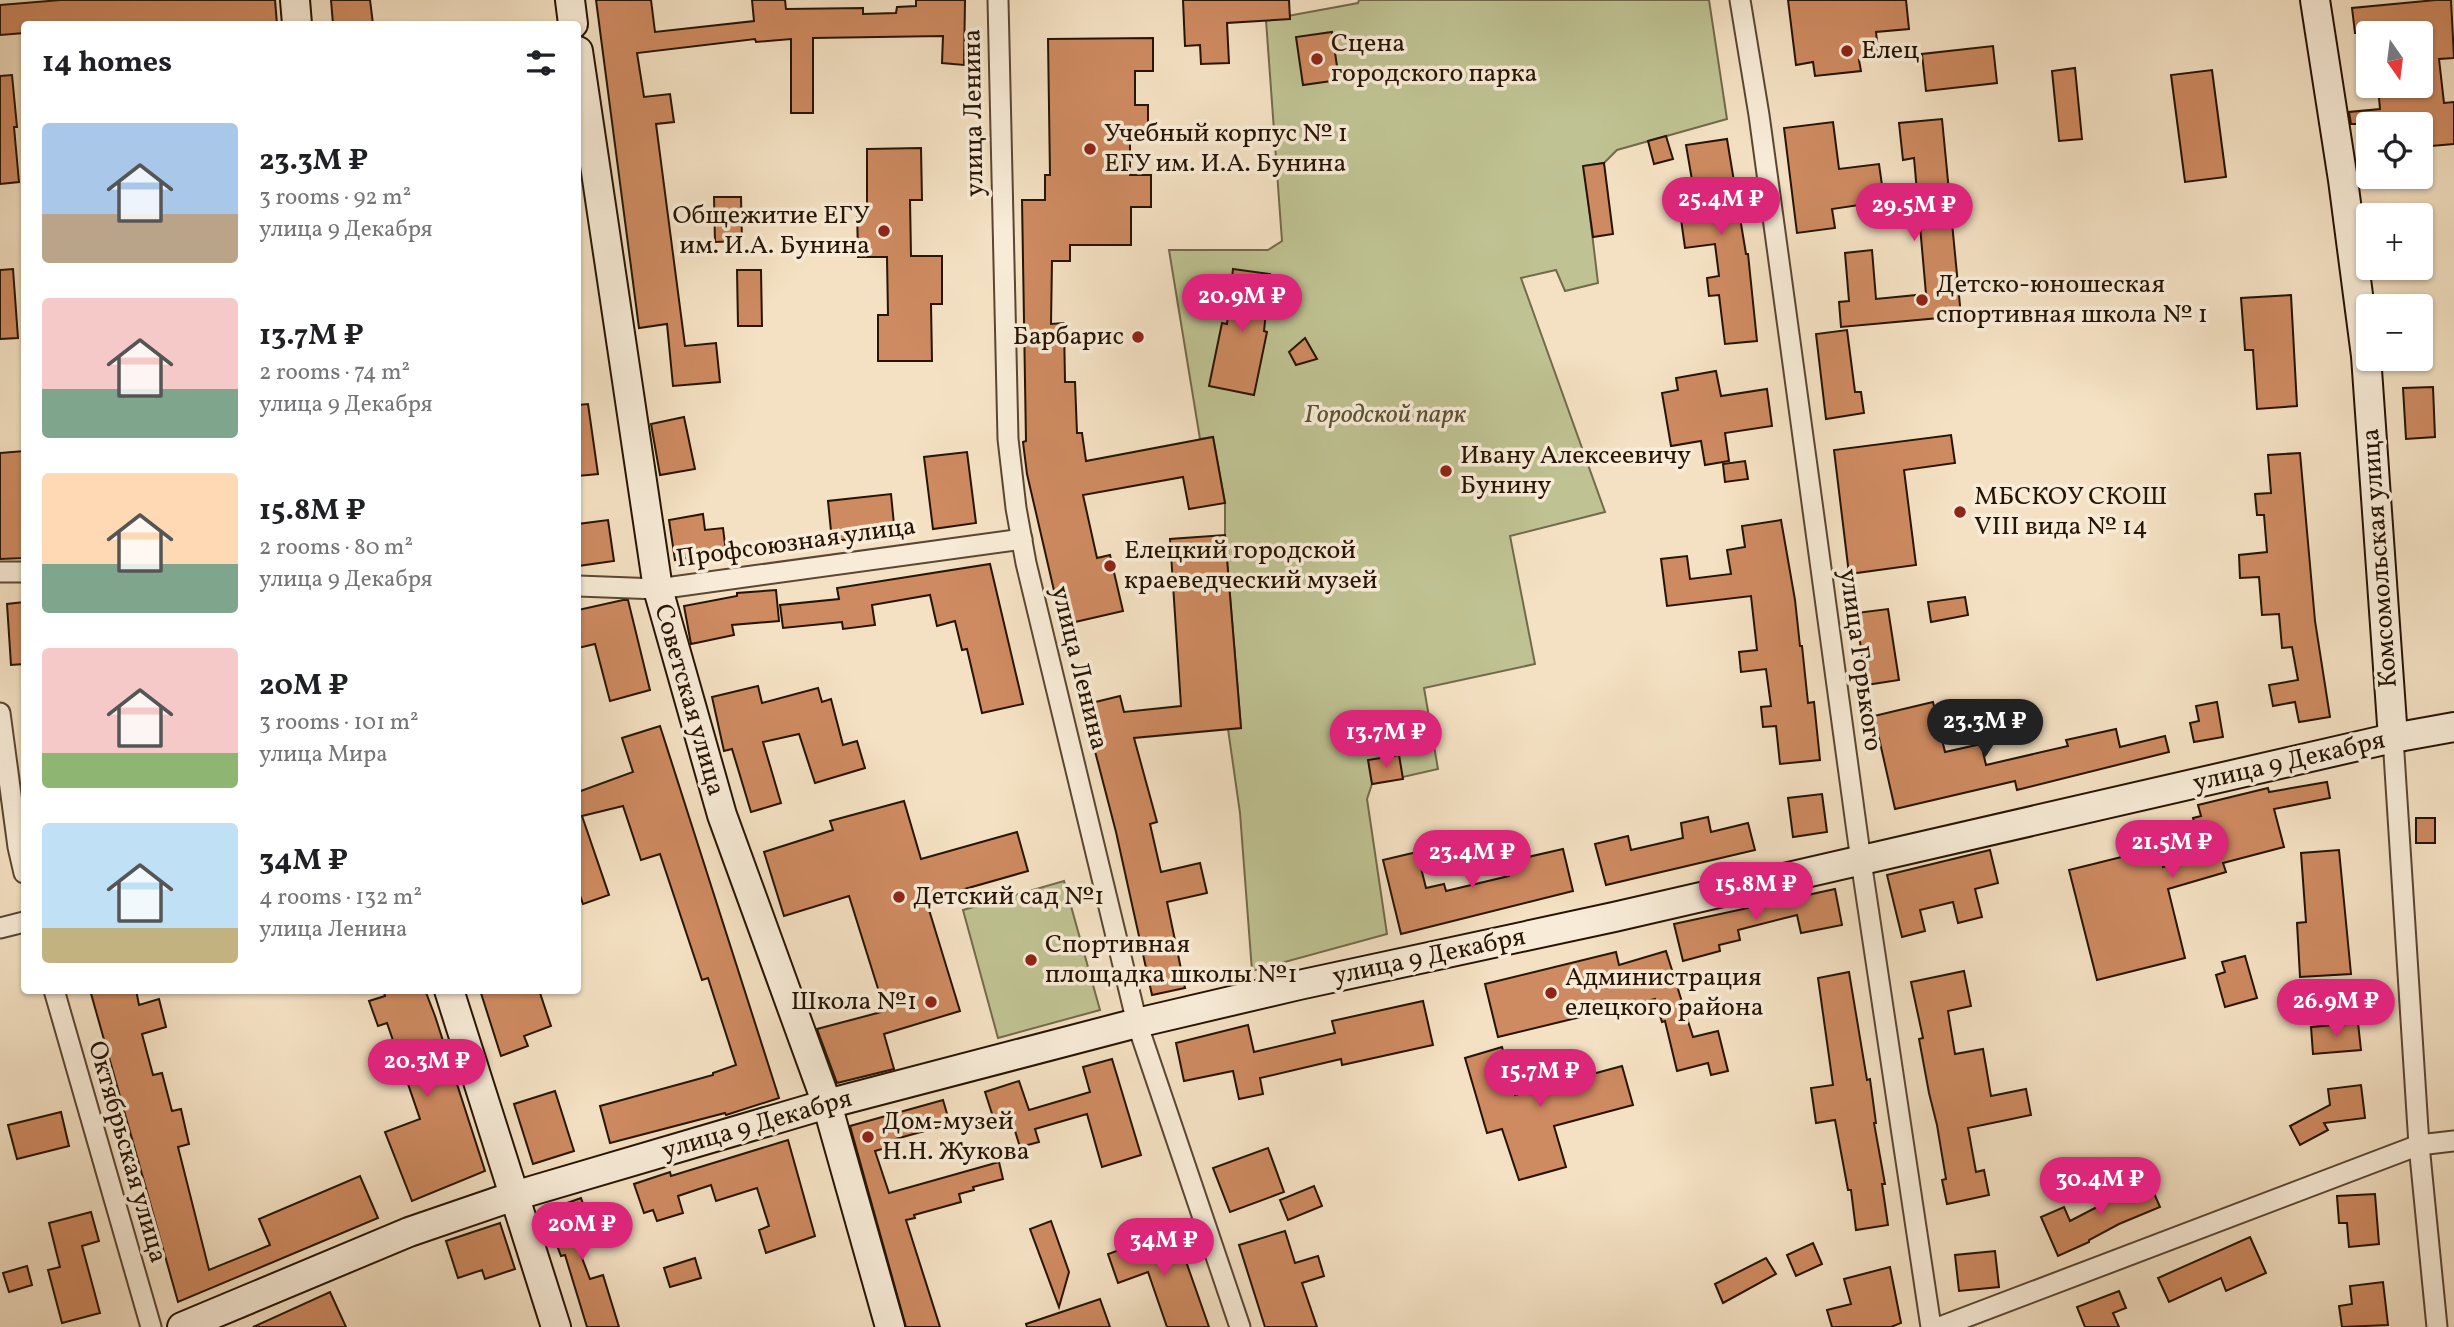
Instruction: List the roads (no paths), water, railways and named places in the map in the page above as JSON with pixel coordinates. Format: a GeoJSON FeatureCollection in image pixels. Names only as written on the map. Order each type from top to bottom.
{"type":"FeatureCollection","features":[{"type":"Feature","properties":{"kind":"main road"},"geometry":{"type":"LineString","coordinates":[[295,0],[297,21]]}},
{"type":"Feature","properties":{"kind":"main road"},"geometry":{"type":"LineString","coordinates":[[570,0],[573,21]]}},
{"type":"Feature","properties":{"kind":"main road","name":"Комсомольская улица"},"geometry":{"type":"LineString","coordinates":[[2315,0],[2343,180],[2366,356],[2393,738]]}},
{"type":"Feature","properties":{"kind":"main road","name":"Советская улица"},"geometry":{"type":"LineString","coordinates":[[581,71],[658,589],[722,815],[827,1104],[890,1327]]}},
{"type":"Feature","properties":{"kind":"main road","name":"улица 9 Декабря"},"geometry":{"type":"LineString","coordinates":[[182,1327],[409,1232],[514,1196],[827,1104],[1137,1023],[1861,861],[2393,738],[2454,727]]}},
{"type":"Feature","properties":{"kind":"main road"},"geometry":{"type":"LineString","coordinates":[[450,994],[556,1327]]}},
{"type":"Feature","properties":{"kind":"street","name":"улица Ленина"},"geometry":{"type":"LineString","coordinates":[[998,0],[1009,439],[1022,539],[1137,1023],[1240,1327]]}},
{"type":"Feature","properties":{"kind":"street","name":"улица Горького"},"geometry":{"type":"LineString","coordinates":[[1740,0],[1759,115],[1861,861],[1931,1327]]}},
{"type":"Feature","properties":{"kind":"street","name":"Профсоюзная улица"},"geometry":{"type":"LineString","coordinates":[[581,586],[658,589],[1022,539]]}},
{"type":"Feature","properties":{"kind":"street"},"geometry":{"type":"LineString","coordinates":[[0,572],[21,572]]}},
{"type":"Feature","properties":{"kind":"street"},"geometry":{"type":"LineString","coordinates":[[0,713],[21,860]]}},
{"type":"Feature","properties":{"kind":"street","name":"Комсомольская улица"},"geometry":{"type":"LineString","coordinates":[[2393,738],[2419,1145],[2437,1327]]}},
{"type":"Feature","properties":{"kind":"street"},"geometry":{"type":"LineString","coordinates":[[0,928],[21,923]]}},
{"type":"Feature","properties":{"kind":"street","name":"Октябрьская улица"},"geometry":{"type":"LineString","coordinates":[[55,994],[152,1327]]}},
{"type":"Feature","properties":{"kind":"street"},"geometry":{"type":"LineString","coordinates":[[1940,1327],[2419,1145],[2454,1141]]}},
{"type":"Feature","properties":{"kind":"place","name":"Елец"},"geometry":{"type":"Point","coordinates":[1847,51]}},
{"type":"Feature","properties":{"kind":"place","name":"Сцена городского парка"},"geometry":{"type":"Point","coordinates":[1317,59]}},
{"type":"Feature","properties":{"kind":"place","name":"Учебный корпус № 1 ЕГУ им. И.А. Бунина"},"geometry":{"type":"Point","coordinates":[1090,149]}},
{"type":"Feature","properties":{"kind":"place","name":"Общежитие ЕГУ им. И.А. Бунина"},"geometry":{"type":"Point","coordinates":[884,231]}},
{"type":"Feature","properties":{"kind":"place","name":"Детско-юношеская спортивная школа № 1"},"geometry":{"type":"Point","coordinates":[1922,300]}},
{"type":"Feature","properties":{"kind":"place","name":"Барбарис"},"geometry":{"type":"Point","coordinates":[1138,337]}},
{"type":"Feature","properties":{"kind":"place","name":"Ивану Алексеевичу Бунину"},"geometry":{"type":"Point","coordinates":[1446,471]}},
{"type":"Feature","properties":{"kind":"place","name":"МБСКОУ СКОШ VIII вида № 14"},"geometry":{"type":"Point","coordinates":[1960,512]}},
{"type":"Feature","properties":{"kind":"place","name":"Елецкий городской краеведческий музей"},"geometry":{"type":"Point","coordinates":[1110,566]}},
{"type":"Feature","properties":{"kind":"place","name":"Детский сад №1"},"geometry":{"type":"Point","coordinates":[899,897]}},
{"type":"Feature","properties":{"kind":"place","name":"Спортивная площадка школы №1"},"geometry":{"type":"Point","coordinates":[1031,960]}},
{"type":"Feature","properties":{"kind":"place","name":"Администрация елецкого района"},"geometry":{"type":"Point","coordinates":[1551,993]}},
{"type":"Feature","properties":{"kind":"place","name":"Школа №1"},"geometry":{"type":"Point","coordinates":[931,1002]}},
{"type":"Feature","properties":{"kind":"place","name":"Дом-музей Н.Н. Жукова"},"geometry":{"type":"Point","coordinates":[868,1137]}},
{"type":"Feature","properties":{"kind":"park label","name":"Городской парк"},"geometry":{"type":"Point","coordinates":[1385,415]}}]}
